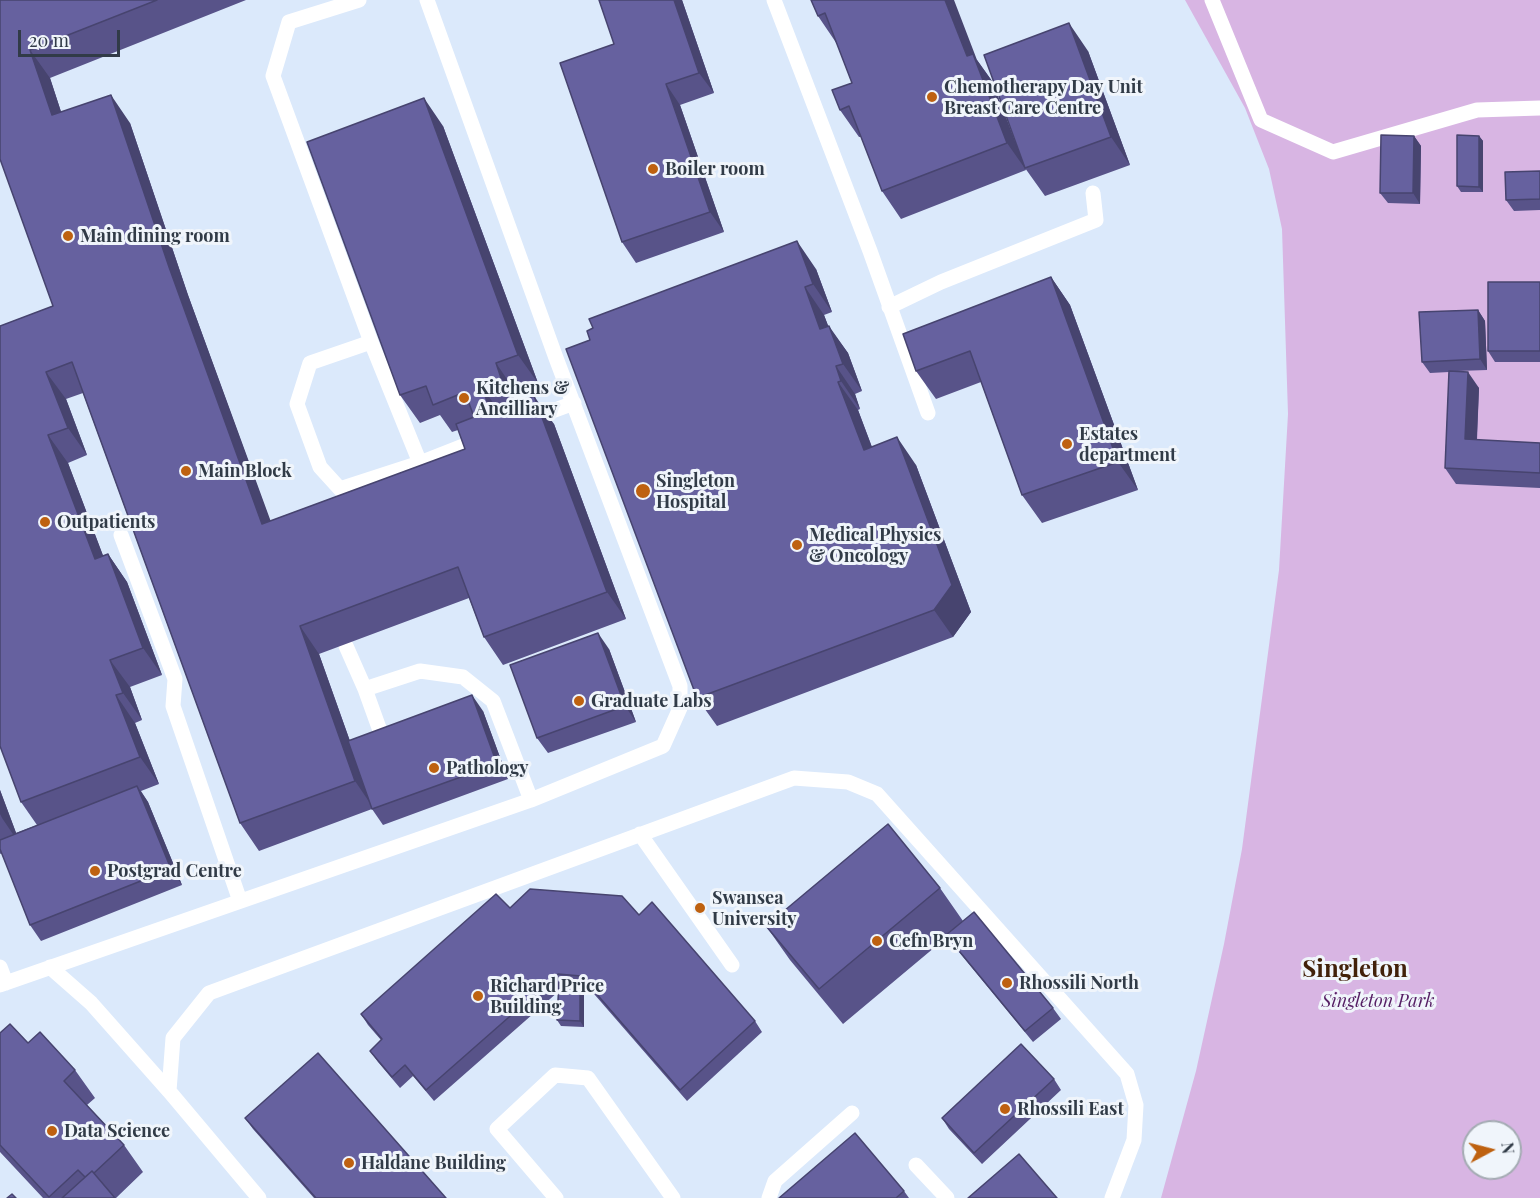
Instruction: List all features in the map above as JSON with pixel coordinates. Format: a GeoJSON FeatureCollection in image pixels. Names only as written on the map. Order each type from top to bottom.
{"type":"FeatureCollection","features":[{"type":"Feature","properties":{"kind":"lane"},"geometry":{"type":"LineString","coordinates":[[359,0],[290,22],[273,76],[371,342],[420,463]]}},
{"type":"Feature","properties":{"kind":"lane"},"geometry":{"type":"LineString","coordinates":[[0,967],[3,984],[531,800],[663,746],[680,708],[680,686],[556,358],[428,0]]}},
{"type":"Feature","properties":{"kind":"lane"},"geometry":{"type":"LineString","coordinates":[[774,0],[870,251],[928,413]]}},
{"type":"Feature","properties":{"kind":"lane"},"geometry":{"type":"LineString","coordinates":[[1212,0],[1261,120],[1333,152],[1477,110],[1540,108]]}},
{"type":"Feature","properties":{"kind":"lane"},"geometry":{"type":"LineString","coordinates":[[889,307],[941,282],[1096,220],[1093,193]]}},
{"type":"Feature","properties":{"kind":"lane"},"geometry":{"type":"LineString","coordinates":[[371,342],[310,363],[297,404],[320,467],[340,489],[420,463],[490,435]]}},
{"type":"Feature","properties":{"kind":"lane"},"geometry":{"type":"LineString","coordinates":[[516,425],[574,403]]}},
{"type":"Feature","properties":{"kind":"lane"},"geometry":{"type":"LineString","coordinates":[[121,535],[175,680],[173,706],[240,901]]}},
{"type":"Feature","properties":{"kind":"lane"},"geometry":{"type":"LineString","coordinates":[[346,646],[383,739]]}},
{"type":"Feature","properties":{"kind":"lane"},"geometry":{"type":"LineString","coordinates":[[365,689],[420,671],[463,677],[493,700],[531,800]]}},
{"type":"Feature","properties":{"kind":"lane"},"geometry":{"type":"LineString","coordinates":[[169,1090],[173,1038],[209,993],[794,778],[848,782],[877,794],[1127,1074],[1136,1105],[1134,1140],[1112,1198]]}},
{"type":"Feature","properties":{"kind":"lane"},"geometry":{"type":"LineString","coordinates":[[640,834],[732,965]]}},
{"type":"Feature","properties":{"kind":"lane"},"geometry":{"type":"LineString","coordinates":[[50,968],[91,1003],[169,1090],[259,1198]]}},
{"type":"Feature","properties":{"kind":"lane"},"geometry":{"type":"LineString","coordinates":[[556,1198],[497,1129],[555,1075],[588,1078],[673,1198]]}},
{"type":"Feature","properties":{"kind":"lane"},"geometry":{"type":"LineString","coordinates":[[769,1198],[776,1181],[852,1113]]}},
{"type":"Feature","properties":{"kind":"lane"},"geometry":{"type":"LineString","coordinates":[[916,1165],[947,1198]]}},
{"type":"Feature","properties":{"kind":"green space","name":"Singleton Park"},"geometry":{"type":"Polygon","coordinates":[[[1185,0],[1540,0],[1540,1198],[1161,1198],[1196,1071],[1242,849],[1279,570],[1288,414],[1282,229],[1269,169],[1245,108],[1185,0]]]}},
{"type":"Feature","properties":{"kind":"building"},"geometry":{"type":"Polygon","coordinates":[[[0,0],[157,0],[30,50],[52,115],[111,95],[169,267],[262,524],[465,449],[456,424],[474,417],[465,392],[433,405],[426,386],[400,395],[307,142],[424,98],[518,355],[496,363],[501,378],[481,385],[491,412],[534,396],[607,592],[484,637],[458,567],[300,626],[355,781],[240,823],[72,362],[46,372],[68,428],[48,435],[95,559],[108,554],[143,648],[110,660],[123,693],[116,695],[140,757],[21,802],[0,746],[0,326],[53,306],[0,159],[0,0]]]}},
{"type":"Feature","properties":{"kind":"building","name":"Boiler room"},"geometry":{"type":"Polygon","coordinates":[[[599,0],[674,0],[699,73],[666,84],[710,212],[622,242],[560,63],[614,44],[599,0]]]}},
{"type":"Feature","properties":{"kind":"building","name":"Chemotherapy Day Unit Breast Care Centre"},"geometry":{"type":"Polygon","coordinates":[[[811,0],[945,0],[967,56],[973,54],[1007,143],[882,191],[849,106],[840,110],[832,90],[852,83],[825,13],[818,16],[811,0]]]}},
{"type":"Feature","properties":{"kind":"building"},"geometry":{"type":"Polygon","coordinates":[[[1069,23],[1111,137],[1025,168],[984,55],[1069,23]]]}},
{"type":"Feature","properties":{"kind":"building"},"geometry":{"type":"Polygon","coordinates":[[[1381,135],[1414,136],[1413,193],[1380,193],[1381,135]]]}},
{"type":"Feature","properties":{"kind":"building"},"geometry":{"type":"Polygon","coordinates":[[[1457,135],[1479,136],[1479,187],[1457,186],[1457,135]]]}},
{"type":"Feature","properties":{"kind":"building"},"geometry":{"type":"Polygon","coordinates":[[[1540,171],[1540,199],[1506,200],[1505,172],[1540,171]]]}},
{"type":"Feature","properties":{"kind":"building","name":"Medical Physics & Oncology"},"geometry":{"type":"Polygon","coordinates":[[[797,241],[813,284],[805,287],[820,329],[829,326],[843,364],[836,366],[841,381],[838,382],[864,450],[897,437],[952,585],[934,610],[697,698],[566,349],[590,340],[587,331],[593,328],[589,319],[797,241]]]}},
{"type":"Feature","properties":{"kind":"building","name":"Estates department"},"geometry":{"type":"Polygon","coordinates":[[[1051,277],[1118,462],[1022,495],[970,351],[916,371],[903,334],[1051,277]]]}},
{"type":"Feature","properties":{"kind":"building"},"geometry":{"type":"Polygon","coordinates":[[[1488,282],[1540,282],[1540,351],[1488,351],[1488,282]]]}},
{"type":"Feature","properties":{"kind":"building"},"geometry":{"type":"Polygon","coordinates":[[[1478,310],[1480,359],[1422,362],[1419,312],[1478,310]]]}},
{"type":"Feature","properties":{"kind":"building"},"geometry":{"type":"Polygon","coordinates":[[[1449,371],[1468,372],[1465,439],[1540,443],[1540,473],[1445,468],[1449,371]]]}},
{"type":"Feature","properties":{"kind":"building","name":"Graduate Labs"},"geometry":{"type":"Polygon","coordinates":[[[598,633],[625,706],[537,738],[510,665],[598,633]]]}},
{"type":"Feature","properties":{"kind":"building","name":"Pathology"},"geometry":{"type":"Polygon","coordinates":[[[472,695],[497,764],[372,809],[348,741],[472,695]]]}},
{"type":"Feature","properties":{"kind":"building","name":"Postgrad Centre"},"geometry":{"type":"Polygon","coordinates":[[[137,786],[171,869],[30,925],[0,849],[0,840],[137,786]]]}},
{"type":"Feature","properties":{"kind":"building"},"geometry":{"type":"Polygon","coordinates":[[[888,824],[940,888],[819,989],[766,926],[888,824]]]}},
{"type":"Feature","properties":{"kind":"building","name":"Richard Price Building"},"geometry":{"type":"Polygon","coordinates":[[[530,889],[622,896],[639,915],[652,902],[755,1021],[680,1090],[581,976],[558,974],[426,1090],[405,1065],[392,1077],[370,1051],[382,1039],[361,1014],[496,894],[510,908],[530,889]]]}},
{"type":"Feature","properties":{"kind":"building","name":"Rhossili North"},"geometry":{"type":"Polygon","coordinates":[[[974,912],[1053,1008],[1025,1031],[946,935],[974,912]]]}},
{"type":"Feature","properties":{"kind":"building"},"geometry":{"type":"Polygon","coordinates":[[[562,980],[580,981],[580,1021],[557,1020],[559,983],[562,980]]]}},
{"type":"Feature","properties":{"kind":"building","name":"Data Science"},"geometry":{"type":"Polygon","coordinates":[[[10,1024],[28,1043],[40,1032],[75,1070],[64,1081],[124,1145],[94,1173],[92,1171],[85,1177],[78,1170],[49,1197],[0,1145],[0,1033],[10,1024]]]}},
{"type":"Feature","properties":{"kind":"building","name":"Rhossili East"},"geometry":{"type":"Polygon","coordinates":[[[1021,1044],[1054,1079],[974,1153],[942,1118],[1021,1044]]]}},
{"type":"Feature","properties":{"kind":"building","name":"Haldane Building"},"geometry":{"type":"Polygon","coordinates":[[[318,1053],[446,1198],[316,1198],[245,1118],[318,1053]]]}},
{"type":"Feature","properties":{"kind":"building"},"geometry":{"type":"Polygon","coordinates":[[[855,1133],[904,1191],[896,1198],[779,1198],[855,1133]]]}},
{"type":"Feature","properties":{"kind":"building"},"geometry":{"type":"Polygon","coordinates":[[[1019,1154],[1057,1198],[968,1198],[1019,1154]]]}},
{"type":"Feature","properties":{"kind":"building"},"geometry":{"type":"Polygon","coordinates":[[[92,1171],[115,1198],[62,1198],[92,1171]]]}},
{"type":"Feature","properties":{"kind":"place","name":"Chemotherapy Day Unit Breast Care Centre"},"geometry":{"type":"Point","coordinates":[932,97]}},
{"type":"Feature","properties":{"kind":"place","name":"Boiler room"},"geometry":{"type":"Point","coordinates":[653,169]}},
{"type":"Feature","properties":{"kind":"place","name":"Main dining room"},"geometry":{"type":"Point","coordinates":[68,236]}},
{"type":"Feature","properties":{"kind":"place","name":"Kitchens & Ancilliary"},"geometry":{"type":"Point","coordinates":[464,398]}},
{"type":"Feature","properties":{"kind":"place","name":"Estates department"},"geometry":{"type":"Point","coordinates":[1067,444]}},
{"type":"Feature","properties":{"kind":"place","name":"Main Block"},"geometry":{"type":"Point","coordinates":[186,471]}},
{"type":"Feature","properties":{"kind":"place","name":"Singleton Hospital"},"geometry":{"type":"Point","coordinates":[643,491]}},
{"type":"Feature","properties":{"kind":"place","name":"Outpatients"},"geometry":{"type":"Point","coordinates":[45,522]}},
{"type":"Feature","properties":{"kind":"place","name":"Medical Physics & Oncology"},"geometry":{"type":"Point","coordinates":[797,545]}},
{"type":"Feature","properties":{"kind":"place","name":"Graduate Labs"},"geometry":{"type":"Point","coordinates":[579,701]}},
{"type":"Feature","properties":{"kind":"place","name":"Pathology"},"geometry":{"type":"Point","coordinates":[434,768]}},
{"type":"Feature","properties":{"kind":"place","name":"Postgrad Centre"},"geometry":{"type":"Point","coordinates":[95,871]}},
{"type":"Feature","properties":{"kind":"place","name":"Swansea University"},"geometry":{"type":"Point","coordinates":[700,908]}},
{"type":"Feature","properties":{"kind":"place","name":"Cefn Bryn"},"geometry":{"type":"Point","coordinates":[877,941]}},
{"type":"Feature","properties":{"kind":"place","name":"Rhossili North"},"geometry":{"type":"Point","coordinates":[1007,983]}},
{"type":"Feature","properties":{"kind":"place","name":"Richard Price Building"},"geometry":{"type":"Point","coordinates":[478,996]}},
{"type":"Feature","properties":{"kind":"place","name":"Rhossili East"},"geometry":{"type":"Point","coordinates":[1005,1109]}},
{"type":"Feature","properties":{"kind":"place","name":"Data Science"},"geometry":{"type":"Point","coordinates":[52,1131]}},
{"type":"Feature","properties":{"kind":"place","name":"Haldane Building"},"geometry":{"type":"Point","coordinates":[349,1163]}},
{"type":"Feature","properties":{"kind":"district","name":"Singleton"},"geometry":{"type":"Point","coordinates":[1355,970]}}]}
